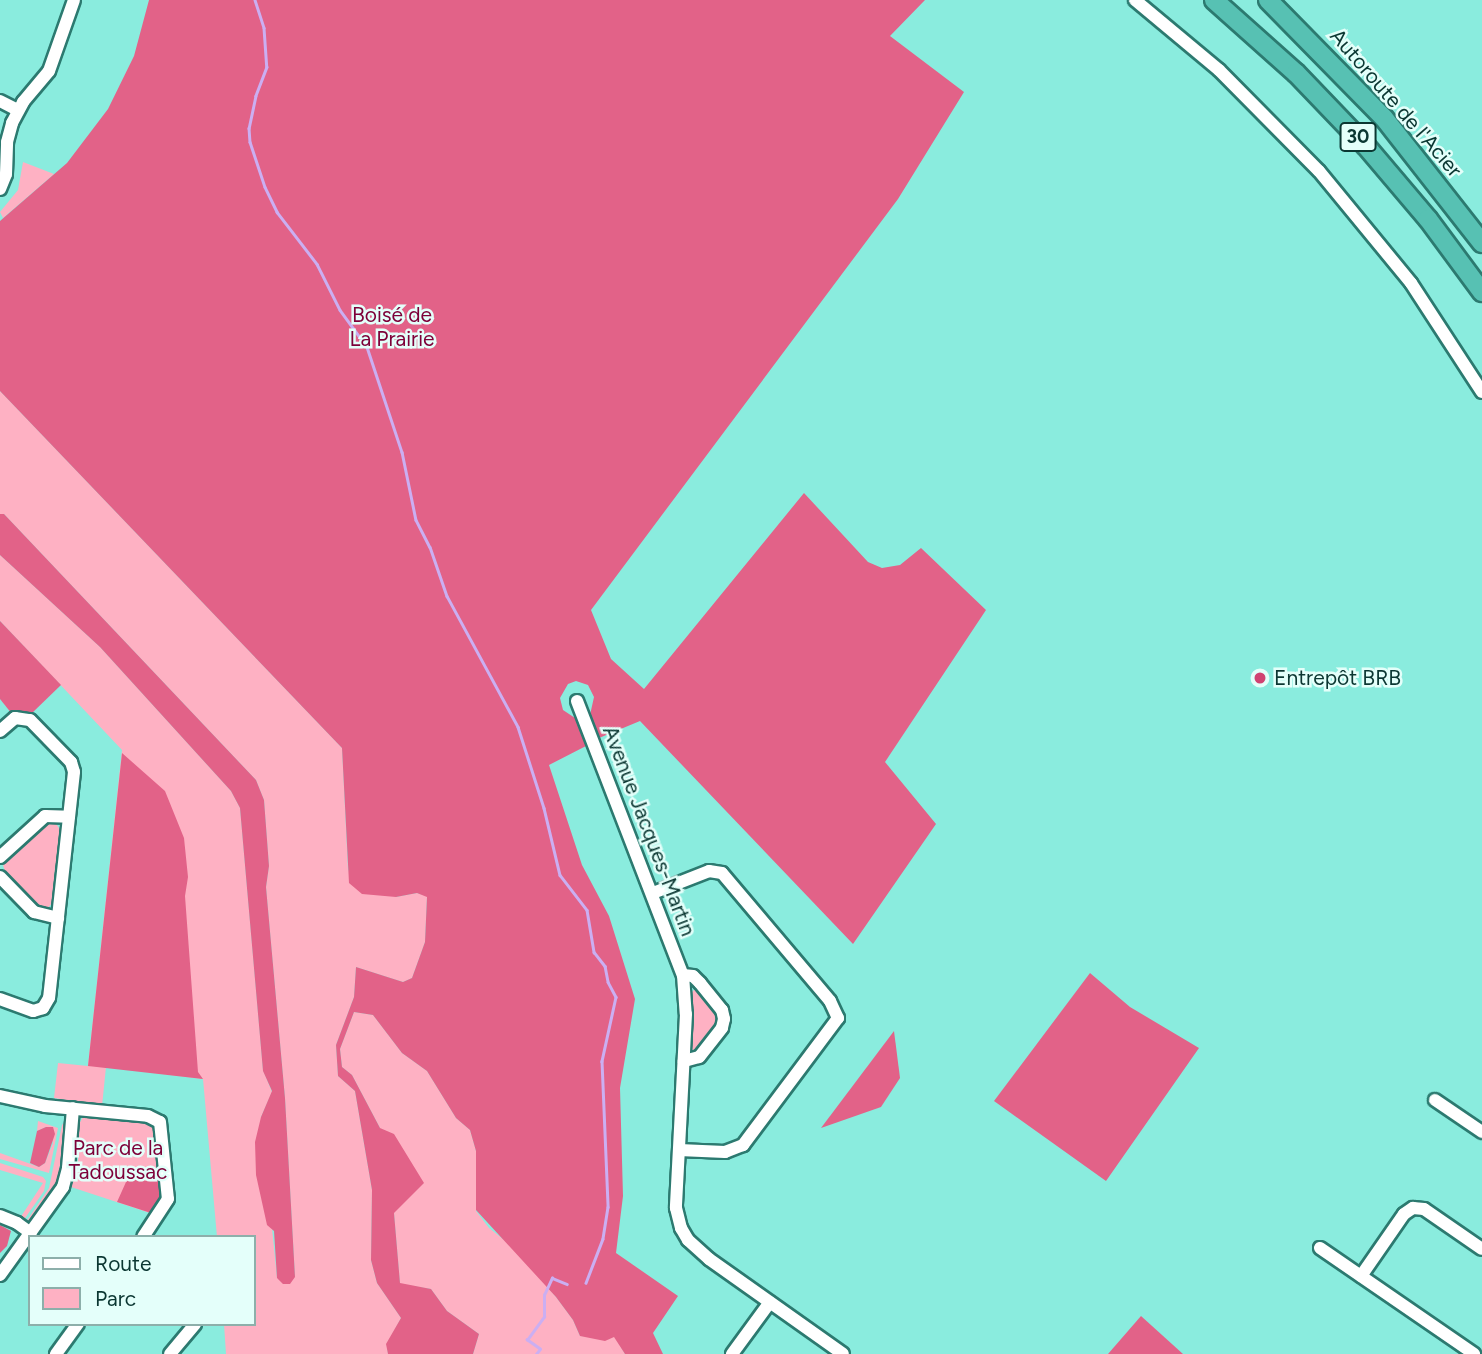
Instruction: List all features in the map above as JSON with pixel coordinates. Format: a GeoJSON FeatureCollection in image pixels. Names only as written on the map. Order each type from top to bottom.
{"type":"FeatureCollection","features":[{"type":"Feature","properties":{"kind":"highway","name":"30"},"geometry":{"type":"LineString","coordinates":[[1214,0],[1283,61],[1360,139],[1428,219],[1482,292]]}},
{"type":"Feature","properties":{"kind":"highway","name":"Autoroute de l'Acier"},"geometry":{"type":"LineString","coordinates":[[1268,0],[1384,118],[1482,243]]}},
{"type":"Feature","properties":{"kind":"street"},"geometry":{"type":"LineString","coordinates":[[0,189],[7,171],[9,132],[18,110],[49,71],[74,0]]}},
{"type":"Feature","properties":{"kind":"street"},"geometry":{"type":"LineString","coordinates":[[1135,0],[1227,77],[1319,171],[1411,283],[1482,392]]}},
{"type":"Feature","properties":{"kind":"street"},"geometry":{"type":"LineString","coordinates":[[0,101],[18,110]]}},
{"type":"Feature","properties":{"kind":"street","name":"Avenue Jacques-Martin"},"geometry":{"type":"LineString","coordinates":[[577,701],[683,975],[686,1004],[676,1208],[685,1235],[701,1252],[843,1354]]}},
{"type":"Feature","properties":{"kind":"street"},"geometry":{"type":"LineString","coordinates":[[0,731],[15,718],[30,720],[71,762],[74,772],[48,1002],[43,1008],[33,1011],[0,999]]}},
{"type":"Feature","properties":{"kind":"street"},"geometry":{"type":"LineString","coordinates":[[0,857],[44,816],[69,817]]}},
{"type":"Feature","properties":{"kind":"street"},"geometry":{"type":"LineString","coordinates":[[653,893],[709,871],[722,873],[830,1002],[838,1018],[743,1146],[725,1152],[680,1150]]}},
{"type":"Feature","properties":{"kind":"street"},"geometry":{"type":"LineString","coordinates":[[0,877],[34,912],[58,918]]}},
{"type":"Feature","properties":{"kind":"street"},"geometry":{"type":"LineString","coordinates":[[683,975],[694,976],[722,1010],[724,1019],[722,1028],[699,1056],[684,1062]]}},
{"type":"Feature","properties":{"kind":"street"},"geometry":{"type":"LineString","coordinates":[[0,1096],[157,1120],[163,1129],[168,1199],[144,1235]]}},
{"type":"Feature","properties":{"kind":"street"},"geometry":{"type":"LineString","coordinates":[[1435,1100],[1480,1127]]}},
{"type":"Feature","properties":{"kind":"street"},"geometry":{"type":"LineString","coordinates":[[0,1216],[19,1224],[31,1233],[65,1181],[73,1108]]}},
{"type":"Feature","properties":{"kind":"street"},"geometry":{"type":"LineString","coordinates":[[1362,1276],[1404,1214],[1413,1208],[1424,1209],[1482,1249]]}},
{"type":"Feature","properties":{"kind":"street"},"geometry":{"type":"LineString","coordinates":[[0,1275],[28,1237]]}},
{"type":"Feature","properties":{"kind":"street"},"geometry":{"type":"LineString","coordinates":[[1320,1248],[1362,1276],[1457,1349],[1474,1354]]}},
{"type":"Feature","properties":{"kind":"street"},"geometry":{"type":"LineString","coordinates":[[732,1354],[770,1302]]}},
{"type":"Feature","properties":{"kind":"street"},"geometry":{"type":"LineString","coordinates":[[56,1354],[77,1326]]}},
{"type":"Feature","properties":{"kind":"street"},"geometry":{"type":"LineString","coordinates":[[170,1354],[193,1326]]}},
{"type":"Feature","properties":{"kind":"green space","name":"Boisé de La Prairie"},"geometry":{"type":"Polygon","coordinates":[[[149,0],[925,0],[890,36],[964,92],[898,199],[591,610],[611,659],[644,689],[804,493],[868,562],[882,568],[900,565],[921,548],[986,610],[885,762],[936,824],[853,944],[640,721],[599,738],[590,715],[594,697],[588,685],[576,681],[568,684],[560,698],[563,710],[575,718],[586,746],[549,765],[582,865],[609,916],[635,999],[620,1088],[623,1196],[616,1253],[678,1296],[653,1333],[663,1354],[625,1354],[614,1337],[605,1341],[580,1336],[573,1320],[556,1297],[476,1210],[476,1151],[470,1130],[456,1118],[427,1071],[402,1053],[373,1015],[354,1012],[340,1049],[342,1067],[352,1075],[380,1128],[394,1134],[424,1183],[394,1213],[400,1283],[431,1289],[447,1311],[479,1334],[473,1354],[388,1354],[386,1344],[401,1318],[377,1283],[371,1260],[372,1190],[355,1091],[338,1076],[336,1045],[354,997],[356,967],[403,982],[412,978],[425,942],[427,897],[417,893],[396,897],[362,894],[349,883],[342,748],[0,391],[0,221],[67,163],[108,109],[134,56],[149,0]]]}},
{"type":"Feature","properties":{"kind":"green space"},"geometry":{"type":"Polygon","coordinates":[[[23,162],[54,174],[3,218],[0,212],[18,190],[23,162]]]}},
{"type":"Feature","properties":{"kind":"green space"},"geometry":{"type":"Polygon","coordinates":[[[0,391],[342,748],[348,870],[396,897],[417,893],[427,896],[425,942],[412,978],[403,982],[356,967],[354,997],[336,1045],[338,1076],[355,1091],[372,1190],[371,1260],[377,1283],[401,1318],[387,1344],[388,1354],[226,1354],[224,1326],[256,1326],[256,1235],[217,1235],[203,1079],[106,1067],[102,1106],[54,1098],[58,1063],[88,1066],[122,750],[0,621],[0,555],[100,647],[231,791],[240,808],[263,1070],[272,1092],[261,1117],[277,1278],[295,1277],[285,1098],[266,887],[269,866],[264,800],[256,780],[4,514],[0,514],[0,391]]]}},
{"type":"Feature","properties":{"kind":"green space"},"geometry":{"type":"Polygon","coordinates":[[[0,514],[4,514],[256,780],[264,800],[269,866],[266,887],[285,1098],[295,1277],[290,1284],[283,1284],[277,1278],[274,1231],[267,1225],[256,1175],[255,1142],[261,1117],[272,1091],[263,1071],[240,808],[231,791],[100,647],[0,555],[0,514]]]}},
{"type":"Feature","properties":{"kind":"green space"},"geometry":{"type":"Polygon","coordinates":[[[0,621],[61,685],[31,714],[12,714],[0,699],[0,621]]]}},
{"type":"Feature","properties":{"kind":"green space"},"geometry":{"type":"Polygon","coordinates":[[[122,753],[165,791],[184,838],[188,877],[185,896],[198,1072],[203,1079],[88,1066],[122,753]]]}},
{"type":"Feature","properties":{"kind":"green space"},"geometry":{"type":"Polygon","coordinates":[[[47,821],[55,822],[61,831],[58,866],[55,866],[54,901],[47,909],[39,909],[6,875],[3,865],[47,821]]]}},
{"type":"Feature","properties":{"kind":"green space"},"geometry":{"type":"Polygon","coordinates":[[[1090,973],[1130,1007],[1199,1048],[1106,1181],[994,1101],[1090,973]]]}},
{"type":"Feature","properties":{"kind":"green space"},"geometry":{"type":"Polygon","coordinates":[[[696,988],[719,1016],[717,1025],[695,1053],[692,1049],[692,992],[696,988]]]}},
{"type":"Feature","properties":{"kind":"green space"},"geometry":{"type":"Polygon","coordinates":[[[354,1012],[373,1015],[402,1053],[427,1071],[456,1118],[470,1130],[476,1151],[476,1211],[489,1228],[514,1248],[556,1297],[573,1320],[580,1336],[615,1337],[625,1354],[473,1354],[479,1334],[447,1311],[431,1289],[400,1284],[394,1213],[380,1128],[352,1075],[342,1067],[340,1049],[354,1012]]]}},
{"type":"Feature","properties":{"kind":"green space"},"geometry":{"type":"Polygon","coordinates":[[[894,1031],[900,1078],[881,1107],[821,1128],[894,1031]]]}},
{"type":"Feature","properties":{"kind":"green space","name":"Parc de la Tadoussac"},"geometry":{"type":"Polygon","coordinates":[[[83,1117],[149,1122],[155,1126],[162,1198],[153,1214],[71,1187],[78,1160],[79,1124],[83,1117]]]}},
{"type":"Feature","properties":{"kind":"green space"},"geometry":{"type":"Polygon","coordinates":[[[66,1120],[58,1180],[33,1221],[26,1222],[49,1188],[62,1125],[66,1120]]]}},
{"type":"Feature","properties":{"kind":"green space"},"geometry":{"type":"Polygon","coordinates":[[[38,1121],[58,1128],[49,1173],[0,1159],[0,1153],[39,1167],[45,1163],[53,1143],[46,1127],[37,1131],[38,1121]]]}},
{"type":"Feature","properties":{"kind":"green space"},"geometry":{"type":"Polygon","coordinates":[[[53,1127],[55,1134],[45,1163],[39,1167],[30,1163],[37,1131],[53,1127]]]}},
{"type":"Feature","properties":{"kind":"green space"},"geometry":{"type":"Polygon","coordinates":[[[0,1163],[43,1177],[46,1181],[44,1191],[23,1221],[20,1218],[43,1183],[0,1170],[0,1163]]]}},
{"type":"Feature","properties":{"kind":"green space"},"geometry":{"type":"Polygon","coordinates":[[[140,1172],[145,1181],[157,1177],[160,1180],[160,1197],[151,1213],[117,1202],[126,1182],[140,1172]]]}},
{"type":"Feature","properties":{"kind":"green space"},"geometry":{"type":"Polygon","coordinates":[[[0,1225],[11,1231],[7,1246],[0,1253],[0,1225]]]}},
{"type":"Feature","properties":{"kind":"green space"},"geometry":{"type":"Polygon","coordinates":[[[1141,1316],[1183,1354],[1108,1354],[1141,1316]]]}},
{"type":"Feature","properties":{"kind":"waterway"},"geometry":{"type":"LineString","coordinates":[[255,0],[264,28],[267,67],[256,96],[249,128],[250,142],[265,187],[277,212],[317,264],[340,310],[367,347],[402,452],[416,520],[430,547],[447,596],[518,727],[544,808],[560,875],[587,910],[594,952],[605,966],[608,982],[616,997],[602,1061],[608,1207],[603,1239],[586,1283]]}},
{"type":"Feature","properties":{"kind":"waterway"},"geometry":{"type":"LineString","coordinates":[[536,1354],[540,1349],[527,1340],[544,1317],[544,1295],[552,1278],[567,1284]]}},
{"type":"Feature","properties":{"kind":"place","name":"Entrepôt BRB"},"geometry":{"type":"Point","coordinates":[1260,678]}}]}
